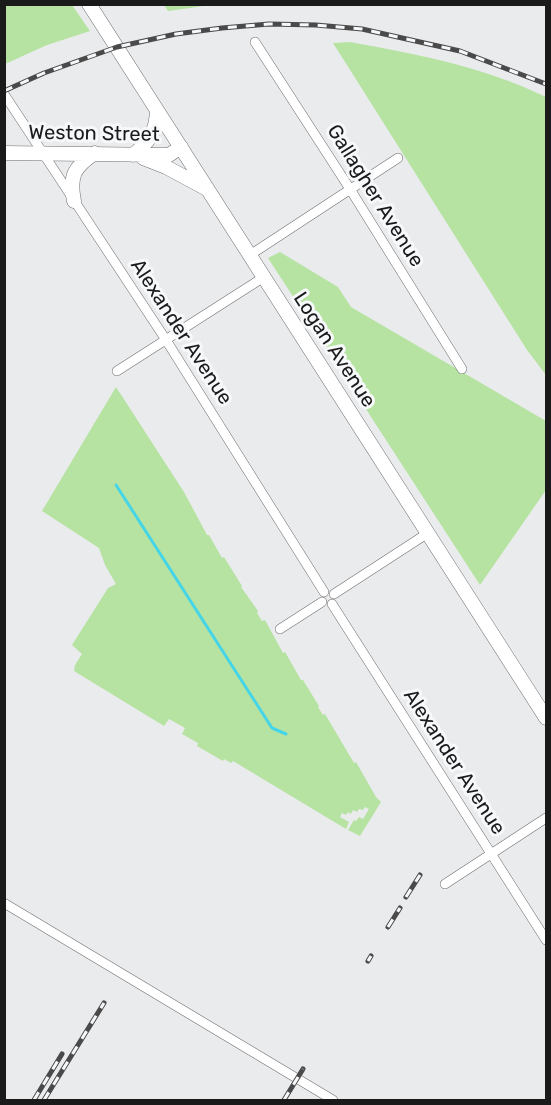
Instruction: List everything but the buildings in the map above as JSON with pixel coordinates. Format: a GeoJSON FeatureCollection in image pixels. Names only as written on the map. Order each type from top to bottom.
{"type":"FeatureCollection","features":[{"type":"Feature","properties":{"kind":"main road","name":"Logan Avenue"},"geometry":{"type":"LineString","coordinates":[[91,5],[546,718]]}},
{"type":"Feature","properties":{"kind":"main road"},"geometry":{"type":"LineString","coordinates":[[157,111],[156,126],[151,137],[133,155],[166,167],[208,189]]}},
{"type":"Feature","properties":{"kind":"main road","name":"Weston Street"},"geometry":{"type":"LineString","coordinates":[[4,153],[169,155],[181,147]]}},
{"type":"Feature","properties":{"kind":"main road"},"geometry":{"type":"LineString","coordinates":[[74,201],[71,185],[73,174],[80,164],[95,153]]}},
{"type":"Feature","properties":{"kind":"street","name":"Gallagher Avenue"},"geometry":{"type":"LineString","coordinates":[[255,42],[462,369]]}},
{"type":"Feature","properties":{"kind":"street","name":"Alexander Avenue"},"geometry":{"type":"LineString","coordinates":[[4,94],[166,340],[546,940]]}},
{"type":"Feature","properties":{"kind":"street"},"geometry":{"type":"LineString","coordinates":[[250,255],[398,158]]}},
{"type":"Feature","properties":{"kind":"street"},"geometry":{"type":"LineString","coordinates":[[117,371],[264,277]]}},
{"type":"Feature","properties":{"kind":"street"},"geometry":{"type":"LineString","coordinates":[[280,629],[429,533]]}},
{"type":"Feature","properties":{"kind":"street"},"geometry":{"type":"LineString","coordinates":[[446,884],[546,819]]}},
{"type":"Feature","properties":{"kind":"street"},"geometry":{"type":"LineString","coordinates":[[4,903],[333,1101]]}},
{"type":"Feature","properties":{"kind":"green space"},"geometry":{"type":"Polygon","coordinates":[[[4,5],[72,5],[90,31],[47,45],[5,64],[4,5]]]}},
{"type":"Feature","properties":{"kind":"green space"},"geometry":{"type":"Polygon","coordinates":[[[164,5],[211,5],[168,11],[164,5]]]}},
{"type":"Feature","properties":{"kind":"green space"},"geometry":{"type":"Polygon","coordinates":[[[350,42],[474,69],[546,97],[546,375],[527,350],[333,43],[350,42]]]}},
{"type":"Feature","properties":{"kind":"green space"},"geometry":{"type":"Polygon","coordinates":[[[280,252],[338,287],[351,307],[546,421],[546,490],[480,585],[268,258],[280,252]]]}},
{"type":"Feature","properties":{"kind":"green space"},"geometry":{"type":"Polygon","coordinates":[[[116,387],[184,492],[207,535],[222,558],[224,557],[262,621],[265,620],[283,653],[285,652],[323,715],[325,714],[354,763],[356,762],[381,802],[360,836],[348,830],[354,820],[356,821],[359,817],[363,819],[369,809],[365,807],[357,812],[353,810],[351,814],[348,812],[346,815],[342,813],[340,817],[349,822],[346,829],[233,761],[231,763],[224,759],[223,761],[197,746],[198,743],[182,734],[185,728],[169,719],[164,726],[74,671],[82,654],[72,645],[108,588],[116,584],[105,565],[99,548],[42,511],[116,387]]]}},
{"type":"Feature","properties":{"kind":"waterway"},"geometry":{"type":"LineString","coordinates":[[116,485],[272,728],[286,734]]}},
{"type":"Feature","properties":{"kind":"railway"},"geometry":{"type":"LineString","coordinates":[[4,91],[44,73],[117,47],[176,34],[269,24],[362,29],[460,51],[546,84]]}},
{"type":"Feature","properties":{"kind":"railway"},"geometry":{"type":"LineString","coordinates":[[406,897],[420,875]]}},
{"type":"Feature","properties":{"kind":"railway"},"geometry":{"type":"LineString","coordinates":[[388,927],[400,908]]}},
{"type":"Feature","properties":{"kind":"railway"},"geometry":{"type":"LineString","coordinates":[[368,961],[371,956]]}},
{"type":"Feature","properties":{"kind":"railway"},"geometry":{"type":"LineString","coordinates":[[44,1100],[104,1003]]}},
{"type":"Feature","properties":{"kind":"railway"},"geometry":{"type":"LineString","coordinates":[[34,1100],[62,1054]]}},
{"type":"Feature","properties":{"kind":"railway"},"geometry":{"type":"LineString","coordinates":[[284,1100],[303,1069]]}}]}
